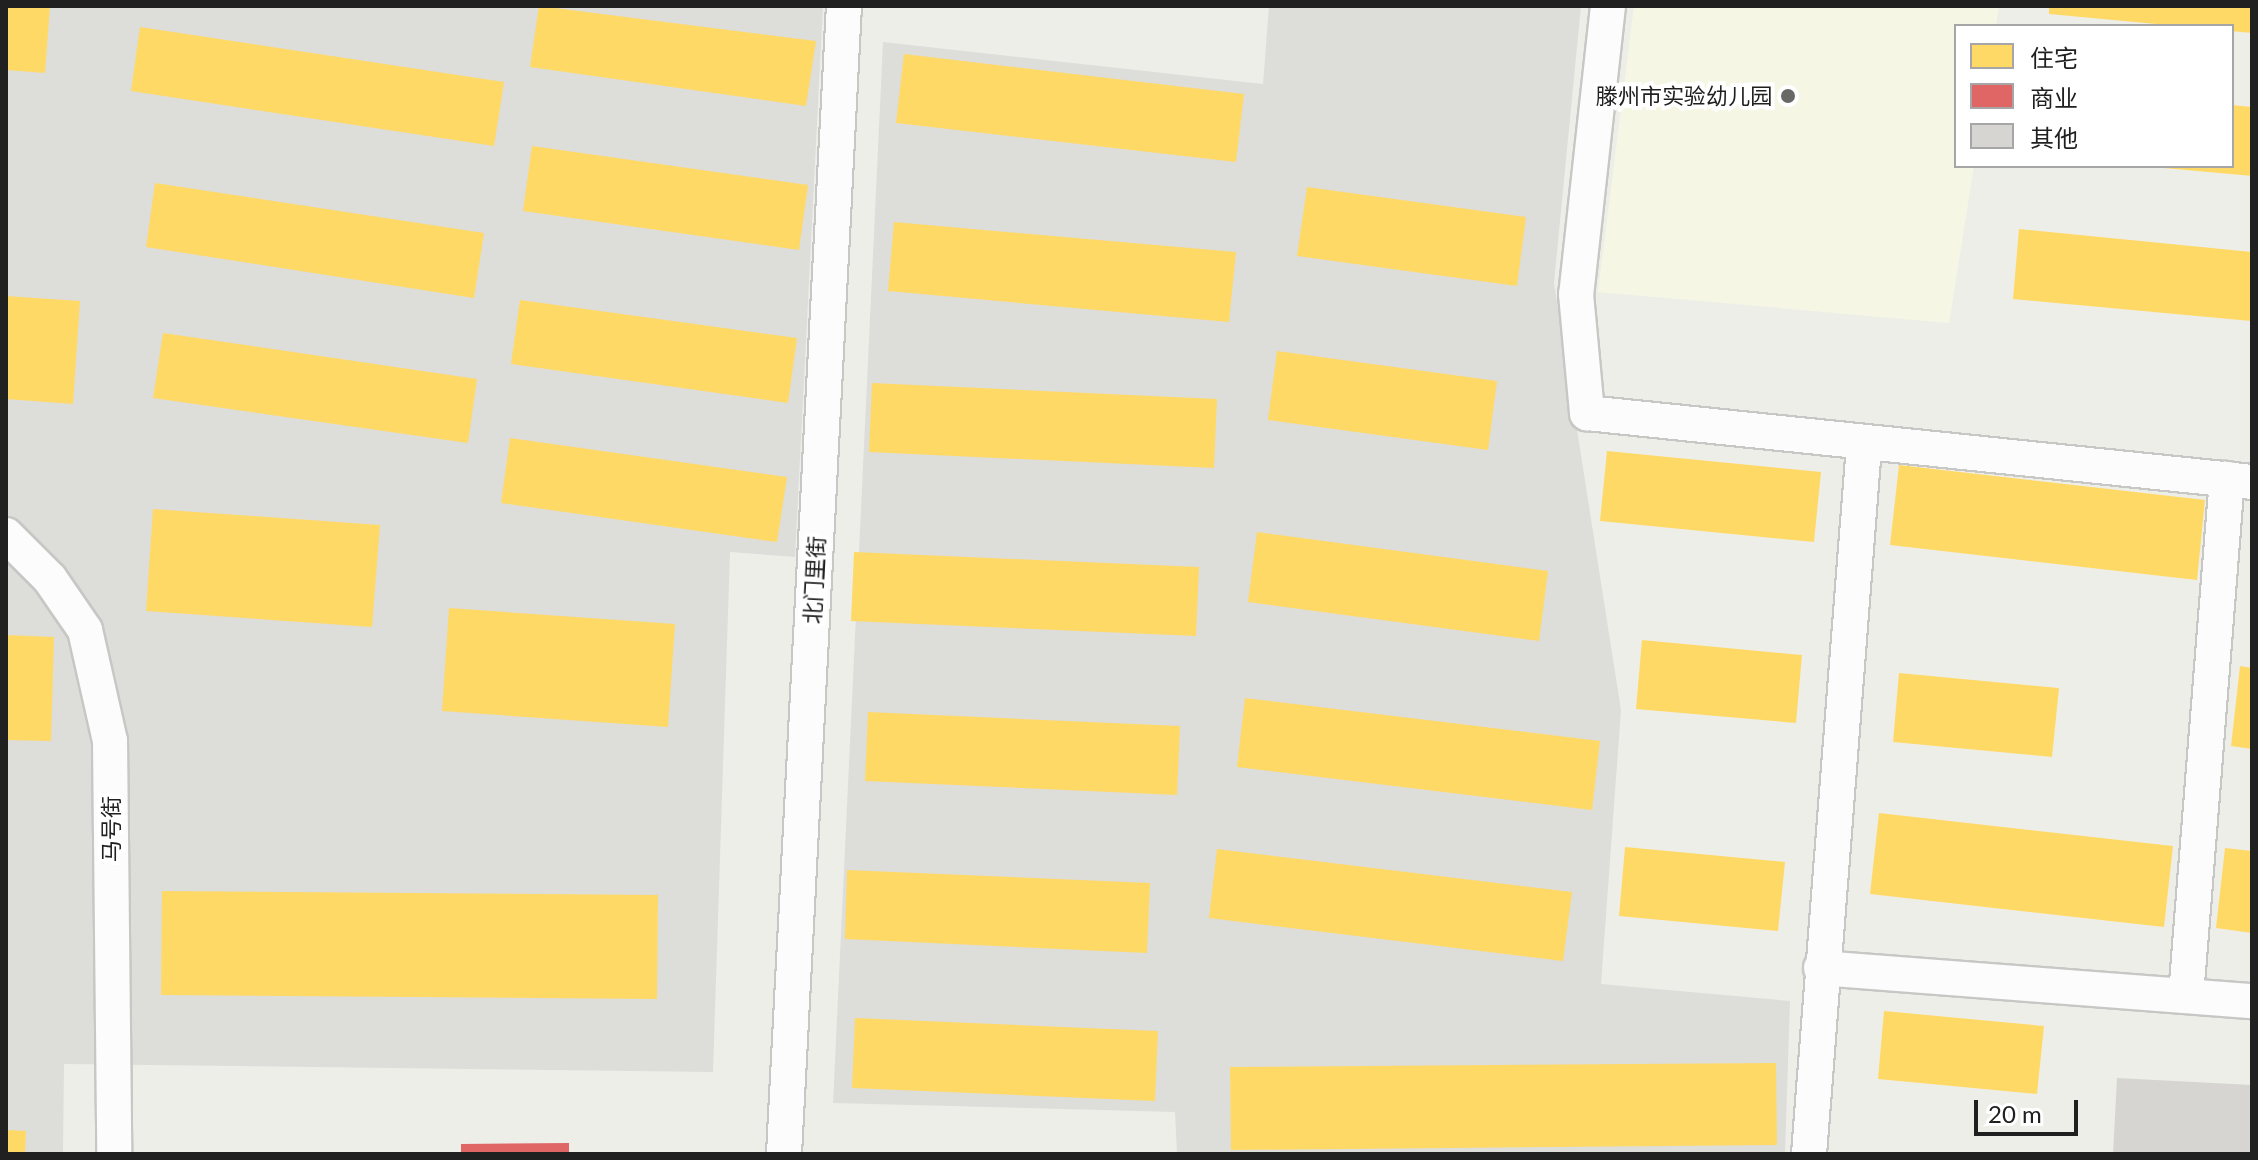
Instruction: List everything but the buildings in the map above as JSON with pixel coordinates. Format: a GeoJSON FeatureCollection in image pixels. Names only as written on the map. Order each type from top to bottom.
{"type":"FeatureCollection","features":[{"type":"Feature","properties":{"kind":"street","name":"北门里街"},"geometry":{"type":"LineString","coordinates":[[784,1154],[844,6]]}},
{"type":"Feature","properties":{"kind":"street"},"geometry":{"type":"LineString","coordinates":[[1608,6],[1576,294],[1587,413],[1864,445],[2240,481],[2193,997]]}},
{"type":"Feature","properties":{"kind":"street"},"geometry":{"type":"LineString","coordinates":[[1809,1154],[1821,968],[1864,445]]}},
{"type":"Feature","properties":{"kind":"street","name":"马号街"},"geometry":{"type":"LineString","coordinates":[[6,535],[50,579],[85,630],[110,741],[114,1154]]}},
{"type":"Feature","properties":{"kind":"street"},"geometry":{"type":"LineString","coordinates":[[1821,968],[2252,1001]]}},
{"type":"Feature","properties":{"kind":"shaded area"},"geometry":{"type":"Polygon","coordinates":[[[6,6],[823,6],[795,557],[730,552],[713,1072],[64,1064],[63,1154],[6,1154],[6,6]]]}},
{"type":"Feature","properties":{"kind":"shaded area"},"geometry":{"type":"Polygon","coordinates":[[[1269,6],[1581,6],[1554,283],[1621,710],[1601,984],[1790,1001],[1785,1154],[1177,1154],[1175,1112],[833,1103],[883,42],[1263,84],[1269,6]]]}},
{"type":"Feature","properties":{"kind":"shaded area","name":"滕州市实验幼儿园"},"geometry":{"type":"Polygon","coordinates":[[[1634,6],[1999,6],[1996,24],[1954,24],[1954,168],[1974,168],[1949,323],[1598,292],[1634,6]]]}},
{"type":"Feature","properties":{"kind":"place","name":"滕州市实验幼儿园"},"geometry":{"type":"Point","coordinates":[1788,96]}}]}
